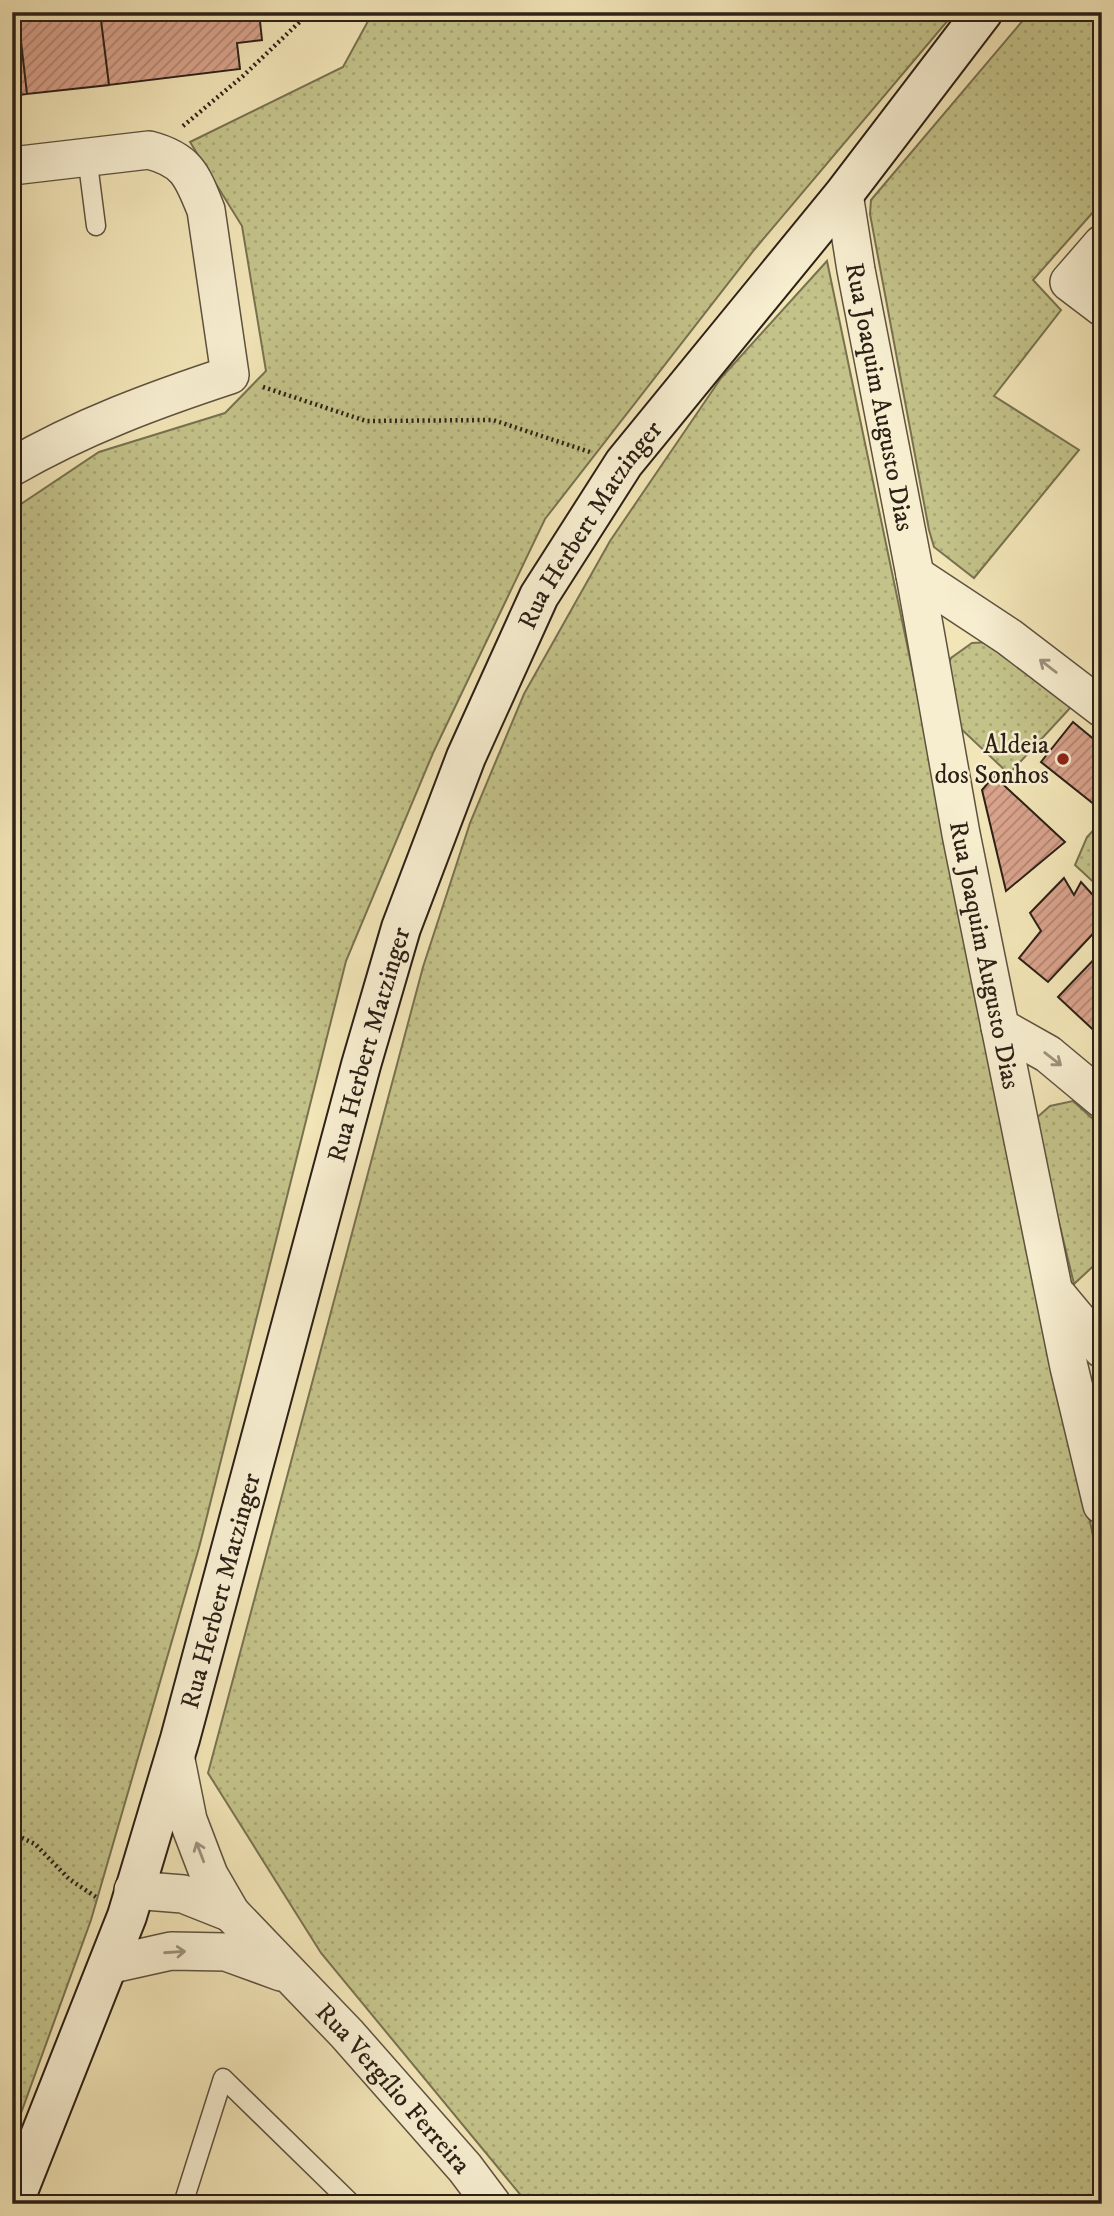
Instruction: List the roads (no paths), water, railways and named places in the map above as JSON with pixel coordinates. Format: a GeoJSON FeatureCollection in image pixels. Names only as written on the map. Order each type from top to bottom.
{"type":"FeatureCollection","features":[{"type":"Feature","properties":{"kind":"street","name":"Rua Herbert Matzinger"},"geometry":{"type":"LineString","coordinates":[[13,2204],[130,1903],[175,1755],[361,1065],[401,928],[466,757],[539,596],[624,463],[844,194],[983,12]]}},
{"type":"Feature","properties":{"kind":"street"},"geometry":{"type":"LineString","coordinates":[[12,166],[149,150],[174,160],[197,186],[206,210],[230,375],[121,413],[50,445],[12,467]]}},
{"type":"Feature","properties":{"kind":"street","name":"Rua Joaquim Augusto Dias"},"geometry":{"type":"LineString","coordinates":[[844,194],[961,834],[1069,1367],[1094,1439],[1102,1505]]}},
{"type":"Feature","properties":{"kind":"street"},"geometry":{"type":"LineString","coordinates":[[1102,244],[1069,282],[1102,307]]}},
{"type":"Feature","properties":{"kind":"street"},"geometry":{"type":"LineString","coordinates":[[915,575],[1009,636],[1102,708]]}},
{"type":"Feature","properties":{"kind":"street"},"geometry":{"type":"LineString","coordinates":[[1000,1027],[1048,1054],[1102,1099]]}},
{"type":"Feature","properties":{"kind":"street"},"geometry":{"type":"LineString","coordinates":[[1055,1291],[1102,1349]]}},
{"type":"Feature","properties":{"kind":"street","name":"Rua Vergílio Ferreira"},"geometry":{"type":"LineString","coordinates":[[175,1755],[188,1819],[209,1875],[231,1913],[347,2034],[466,2168],[492,2204]]}},
{"type":"Feature","properties":{"kind":"street","name":"Rua Vergílio Ferreira"},"geometry":{"type":"LineString","coordinates":[[130,1903],[183,1894],[231,1913]]}},
{"type":"Feature","properties":{"kind":"street","name":"Rua Vergílio Ferreira"},"geometry":{"type":"LineString","coordinates":[[108,1965],[171,1951],[226,1952],[289,1975]]}},
{"type":"Feature","properties":{"kind":"lane"},"geometry":{"type":"LineString","coordinates":[[87,156],[96,226]]}},
{"type":"Feature","properties":{"kind":"lane"},"geometry":{"type":"LineString","coordinates":[[183,2204],[223,2078],[352,2204]]}},
{"type":"Feature","properties":{"kind":"place","name":"Aldeia dos Sonhos"},"geometry":{"type":"Point","coordinates":[1063,759]}}]}
